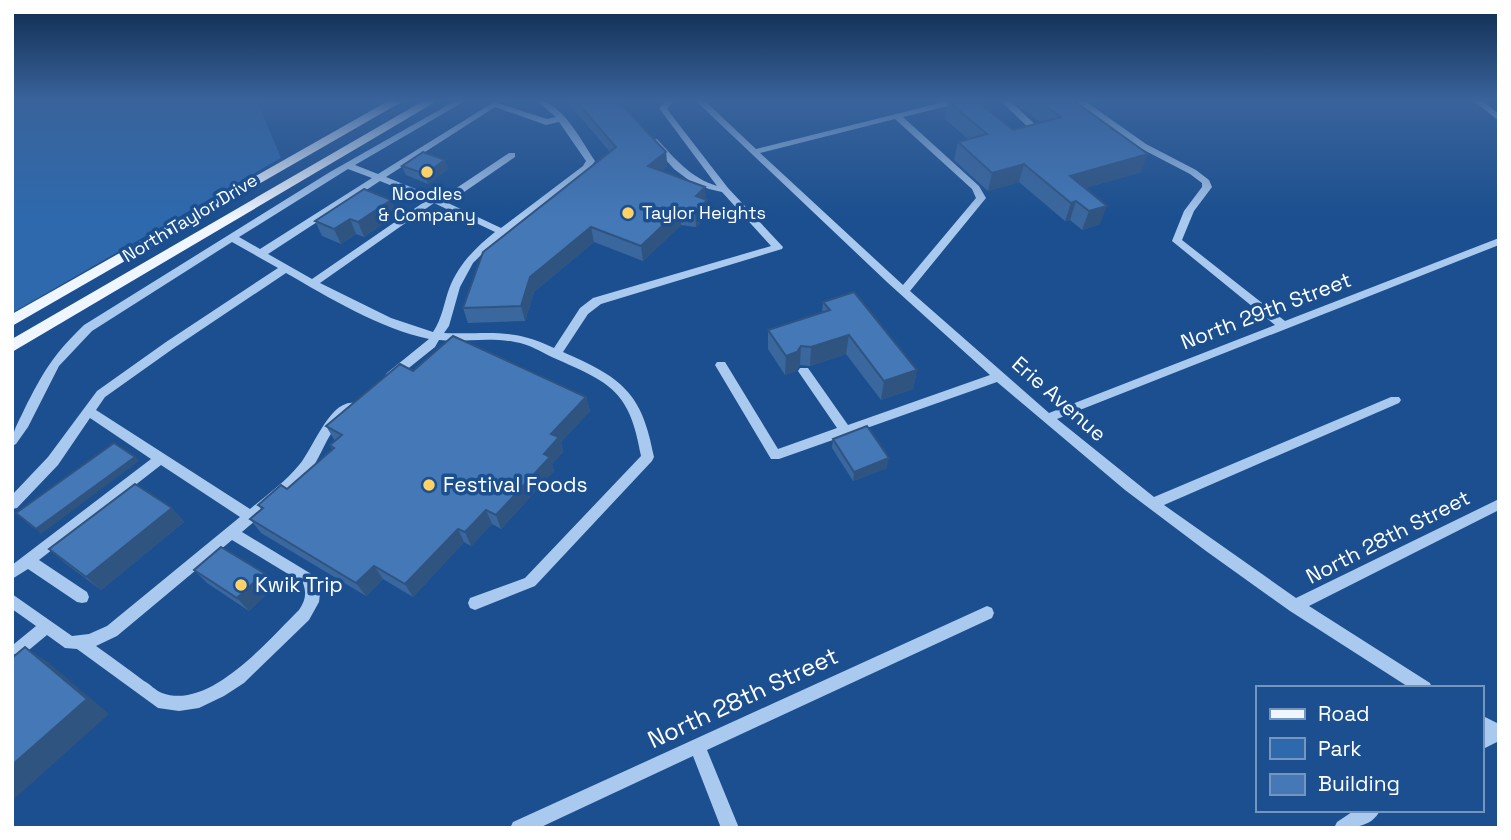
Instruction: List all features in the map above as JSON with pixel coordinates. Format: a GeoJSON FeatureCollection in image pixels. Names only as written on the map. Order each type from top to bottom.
{"type":"FeatureCollection","features":[{"type":"Feature","properties":{"kind":"main road","name":"North Taylor Drive"},"geometry":{"type":"LineString","coordinates":[[12,321],[324,140]]}},
{"type":"Feature","properties":{"kind":"main road","name":"North Taylor Drive"},"geometry":{"type":"LineString","coordinates":[[12,346],[363,140]]}},
{"type":"Feature","properties":{"kind":"street"},"geometry":{"type":"LineString","coordinates":[[12,441],[30,415],[60,355],[88,328],[230,237],[393,140]]}},
{"type":"Feature","properties":{"kind":"street"},"geometry":{"type":"LineString","coordinates":[[260,254],[438,140]]}},
{"type":"Feature","properties":{"kind":"street"},"geometry":{"type":"LineString","coordinates":[[383,381],[431,344],[443,326],[455,286],[469,261],[591,161],[576,140]]}},
{"type":"Feature","properties":{"kind":"street"},"geometry":{"type":"LineString","coordinates":[[654,140],[688,177],[704,187],[725,190]]}},
{"type":"Feature","properties":{"kind":"street"},"geometry":{"type":"LineString","coordinates":[[556,354],[584,311],[597,301],[778,247],[725,190],[687,140]]}},
{"type":"Feature","properties":{"kind":"street","name":"Erie Avenue"},"geometry":{"type":"LineString","coordinates":[[742,140],[904,291],[1048,418],[1154,503],[1296,606],[1421,686]]}},
{"type":"Feature","properties":{"kind":"street"},"geometry":{"type":"LineString","coordinates":[[754,152],[801,140]]}},
{"type":"Feature","properties":{"kind":"street"},"geometry":{"type":"LineString","coordinates":[[904,291],[981,198],[976,188],[924,140]]}},
{"type":"Feature","properties":{"kind":"street"},"geometry":{"type":"LineString","coordinates":[[1135,140],[1206,182],[1207,187],[1189,211],[1177,241],[1181,246],[1283,325]]}},
{"type":"Feature","properties":{"kind":"street"},"geometry":{"type":"LineString","coordinates":[[313,283],[512,155]]}},
{"type":"Feature","properties":{"kind":"street"},"geometry":{"type":"LineString","coordinates":[[348,166],[502,232]]}},
{"type":"Feature","properties":{"kind":"street"},"geometry":{"type":"LineString","coordinates":[[230,237],[313,283],[409,329],[435,338],[516,338],[607,377],[626,395],[643,426],[648,457],[530,582],[475,603]]}},
{"type":"Feature","properties":{"kind":"street","name":"North 29th Street"},"geometry":{"type":"LineString","coordinates":[[1048,418],[1499,241]]}},
{"type":"Feature","properties":{"kind":"street"},"geometry":{"type":"LineString","coordinates":[[12,504],[53,461],[101,394],[163,349],[286,268]]}},
{"type":"Feature","properties":{"kind":"street"},"geometry":{"type":"LineString","coordinates":[[720,365],[775,455],[1001,376]]}},
{"type":"Feature","properties":{"kind":"street"},"geometry":{"type":"LineString","coordinates":[[804,372],[846,431]]}},
{"type":"Feature","properties":{"kind":"street"},"geometry":{"type":"LineString","coordinates":[[12,600],[70,643],[112,631],[306,467],[324,433],[335,419],[363,397]]}},
{"type":"Feature","properties":{"kind":"street"},"geometry":{"type":"LineString","coordinates":[[1154,503],[1395,400]]}},
{"type":"Feature","properties":{"kind":"street"},"geometry":{"type":"LineString","coordinates":[[88,411],[249,516]]}},
{"type":"Feature","properties":{"kind":"street"},"geometry":{"type":"LineString","coordinates":[[12,573],[161,458]]}},
{"type":"Feature","properties":{"kind":"street","name":"North 28th Street"},"geometry":{"type":"LineString","coordinates":[[1296,606],[1499,504]]}},
{"type":"Feature","properties":{"kind":"street"},"geometry":{"type":"LineString","coordinates":[[79,642],[158,700],[171,705],[211,696],[231,684],[304,615],[313,601],[312,587],[308,579],[231,532]]}},
{"type":"Feature","properties":{"kind":"street"},"geometry":{"type":"LineString","coordinates":[[28,561],[82,597]]}},
{"type":"Feature","properties":{"kind":"street","name":"North 28th Street"},"geometry":{"type":"LineString","coordinates":[[519,828],[987,613]]}},
{"type":"Feature","properties":{"kind":"street"},"geometry":{"type":"LineString","coordinates":[[19,649],[47,626]]}},
{"type":"Feature","properties":{"kind":"street"},"geometry":{"type":"LineString","coordinates":[[697,746],[730,828]]}},
{"type":"Feature","properties":{"kind":"street"},"geometry":{"type":"LineString","coordinates":[[1343,828],[1368,812]]}},
{"type":"Feature","properties":{"kind":"green space"},"geometry":{"type":"Polygon","coordinates":[[[12,140],[274,140],[281,158],[12,313],[12,140]]]}},
{"type":"Feature","properties":{"kind":"building","name":"Taylor Heights"},"geometry":{"type":"Polygon","coordinates":[[[610,140],[655,140],[666,152],[648,166],[705,187],[696,196],[707,200],[695,213],[679,210],[641,246],[591,227],[530,277],[521,306],[463,308],[483,252],[616,147],[610,140]]]}},
{"type":"Feature","properties":{"kind":"building"},"geometry":{"type":"Polygon","coordinates":[[[1129,140],[1148,154],[1070,176],[1107,206],[1089,211],[1076,201],[1071,203],[1024,164],[992,173],[958,142],[1129,140]]]}},
{"type":"Feature","properties":{"kind":"building"},"geometry":{"type":"Polygon","coordinates":[[[423,152],[445,160],[425,174],[402,166],[423,152]]]}},
{"type":"Feature","properties":{"kind":"building"},"geometry":{"type":"Polygon","coordinates":[[[364,189],[391,200],[358,222],[350,219],[334,229],[315,221],[364,189]]]}},
{"type":"Feature","properties":{"kind":"building"},"geometry":{"type":"Polygon","coordinates":[[[854,292],[917,370],[884,381],[849,335],[811,347],[801,346],[797,352],[786,356],[768,330],[830,310],[823,302],[854,292]]]}},
{"type":"Feature","properties":{"kind":"building","name":"Festival Foods"},"geometry":{"type":"Polygon","coordinates":[[[453,336],[586,397],[551,434],[559,437],[544,454],[550,457],[496,515],[486,510],[465,532],[458,529],[405,584],[374,566],[356,583],[250,519],[263,508],[258,505],[281,485],[287,489],[334,448],[330,445],[342,435],[326,426],[400,364],[413,371],[453,336]]]}},
{"type":"Feature","properties":{"kind":"building"},"geometry":{"type":"Polygon","coordinates":[[[867,426],[889,458],[854,472],[833,439],[867,426]]]}},
{"type":"Feature","properties":{"kind":"building"},"geometry":{"type":"Polygon","coordinates":[[[114,443],[135,457],[36,529],[16,513],[114,443]]]}},
{"type":"Feature","properties":{"kind":"building"},"geometry":{"type":"Polygon","coordinates":[[[135,484],[172,508],[86,577],[49,549],[135,484]]]}},
{"type":"Feature","properties":{"kind":"building"},"geometry":{"type":"Polygon","coordinates":[[[221,547],[264,573],[237,598],[194,570],[221,547]]]}},
{"type":"Feature","properties":{"kind":"building"},"geometry":{"type":"Polygon","coordinates":[[[25,647],[87,699],[12,765],[12,658],[25,647]]]}},
{"type":"Feature","properties":{"kind":"place","name":"Noodles & Company"},"geometry":{"type":"Point","coordinates":[427,172]}},
{"type":"Feature","properties":{"kind":"place","name":"Taylor Heights"},"geometry":{"type":"Point","coordinates":[628,213]}},
{"type":"Feature","properties":{"kind":"place","name":"Festival Foods"},"geometry":{"type":"Point","coordinates":[429,485]}},
{"type":"Feature","properties":{"kind":"place","name":"Kwik Trip"},"geometry":{"type":"Point","coordinates":[241,585]}}]}
